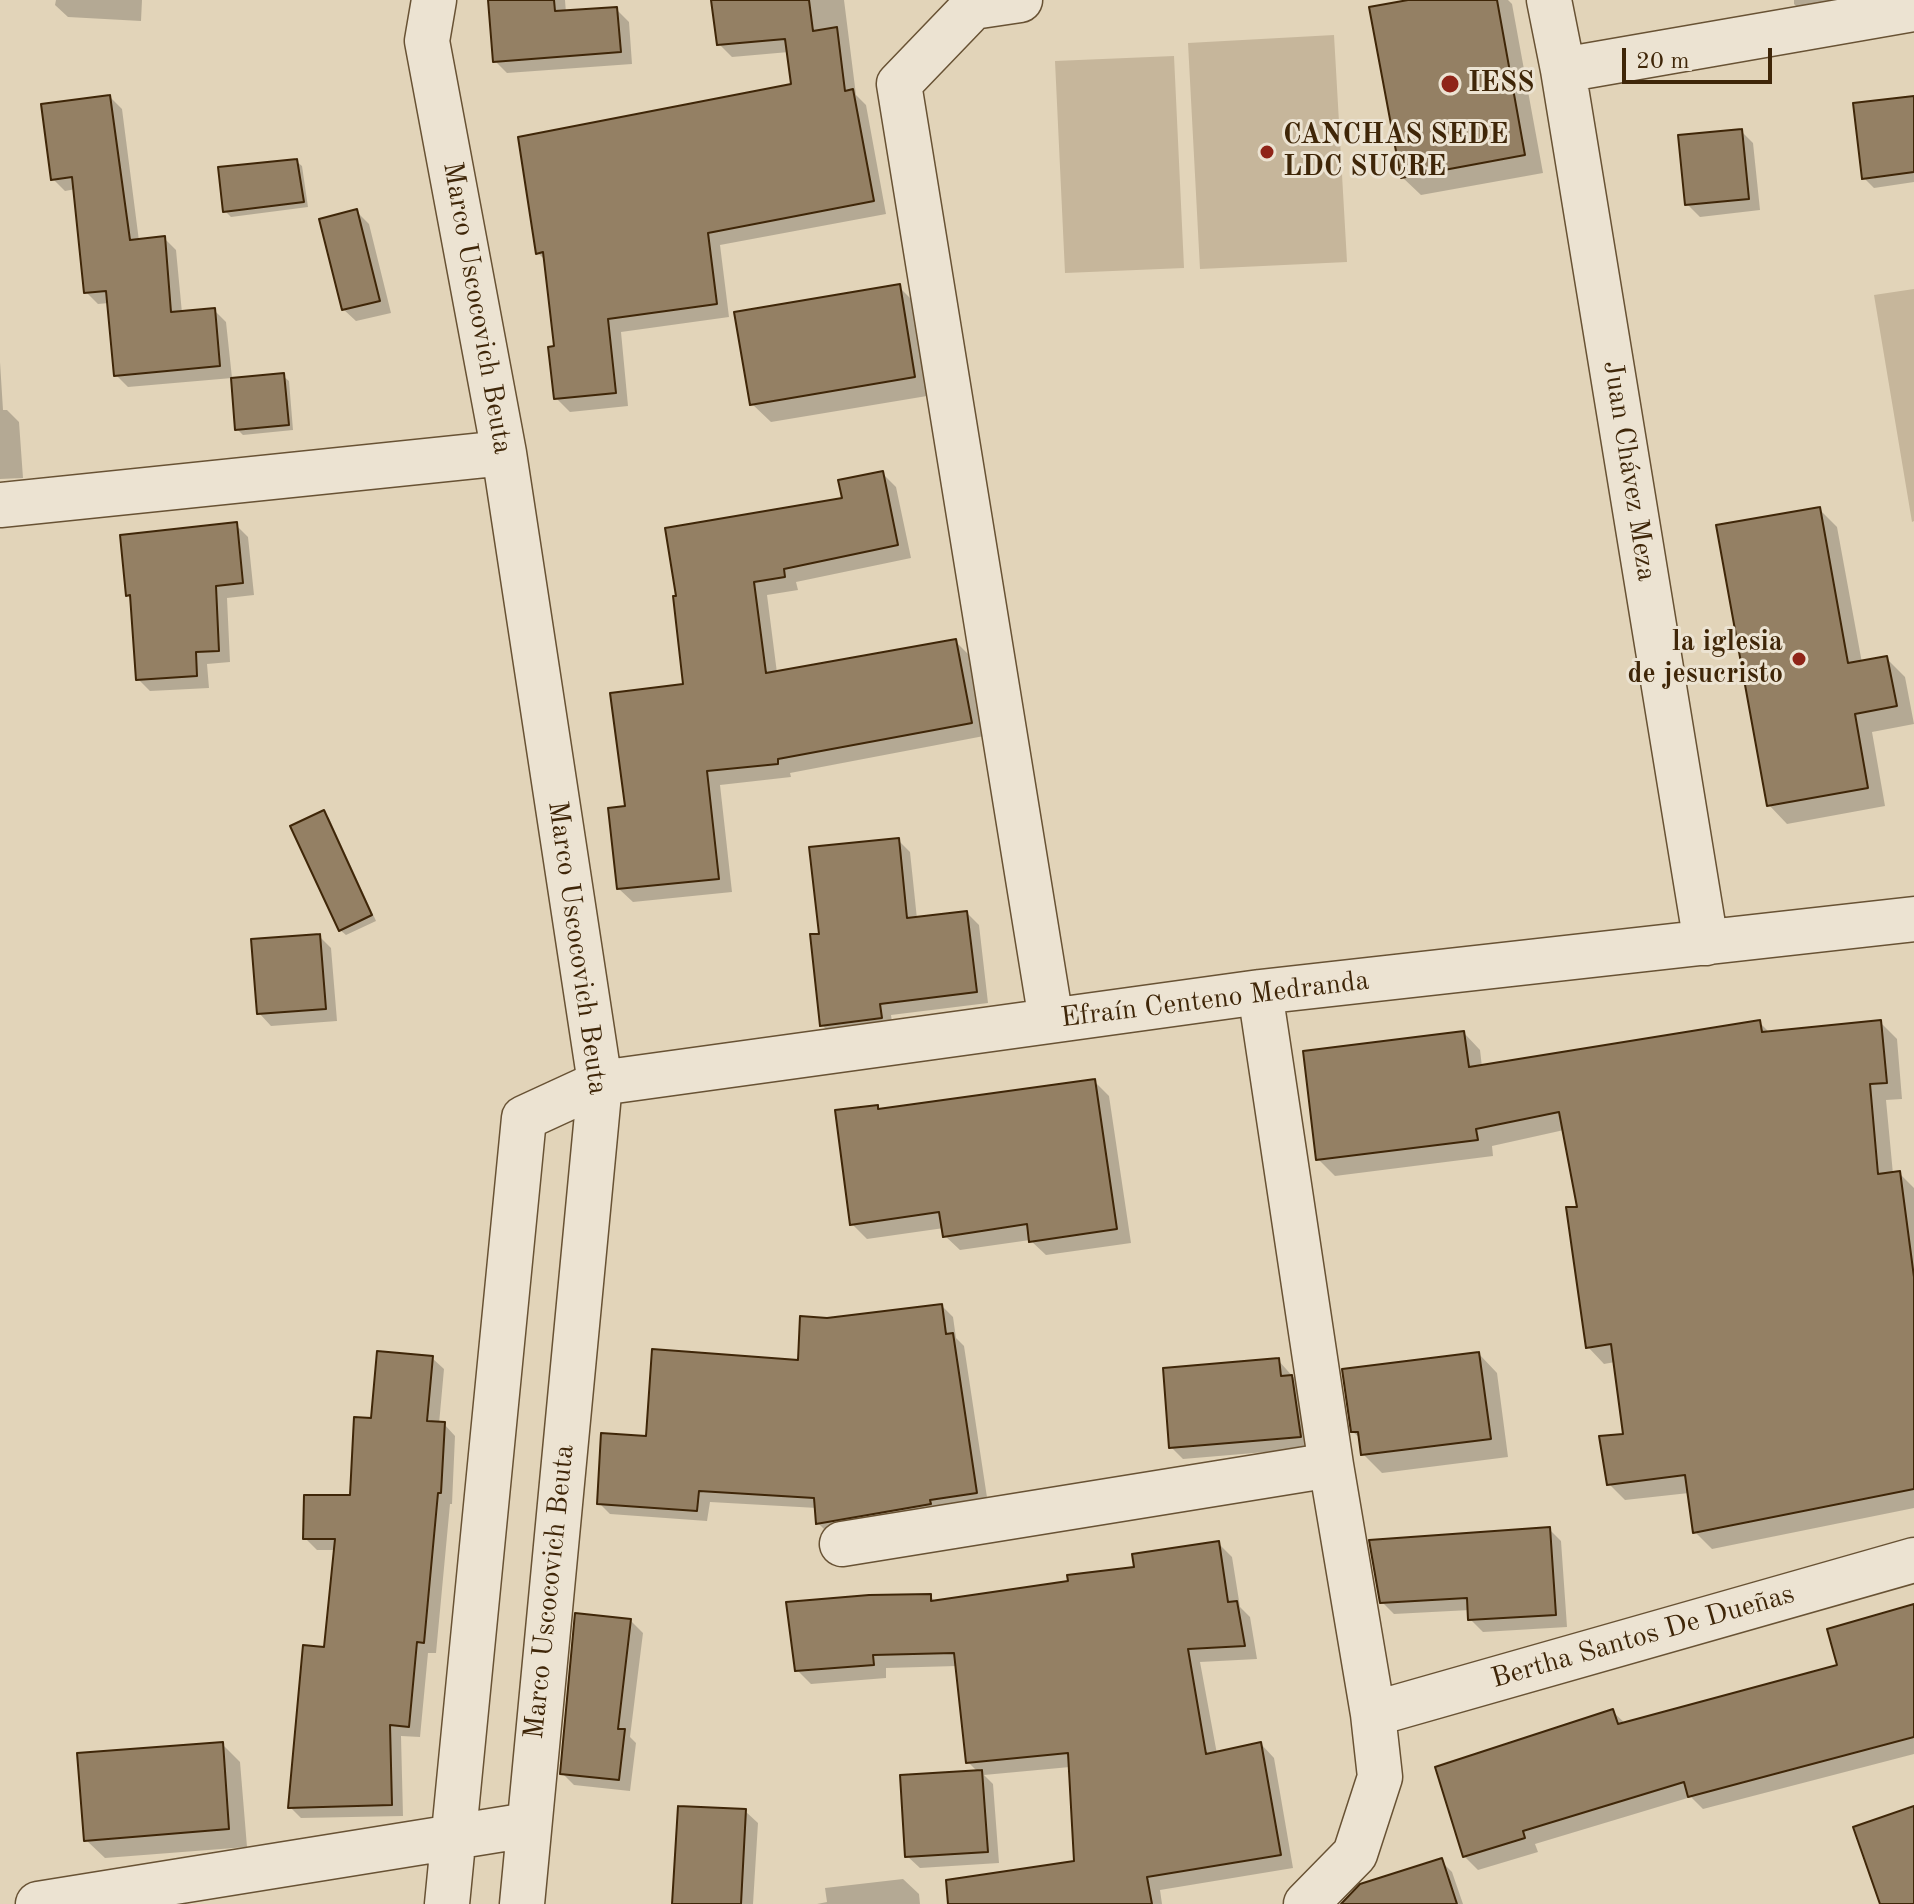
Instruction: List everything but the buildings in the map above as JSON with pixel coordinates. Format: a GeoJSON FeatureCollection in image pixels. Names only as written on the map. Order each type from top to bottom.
{"type":"FeatureCollection","features":[{"type":"Feature","properties":{"kind":"street","name":"Marco Uscocovich Beuta"},"geometry":{"type":"LineString","coordinates":[[434,0],[427,41],[504,453],[600,1083],[522,1904]]}},
{"type":"Feature","properties":{"kind":"street"},"geometry":{"type":"LineString","coordinates":[[1020,0],[973,7],[899,84],[1051,1020]]}},
{"type":"Feature","properties":{"kind":"street","name":"Juan Chávez Meza"},"geometry":{"type":"LineString","coordinates":[[1549,0],[1706,943]]}},
{"type":"Feature","properties":{"kind":"street"},"geometry":{"type":"LineString","coordinates":[[1563,70],[1914,9]]}},
{"type":"Feature","properties":{"kind":"street"},"geometry":{"type":"LineString","coordinates":[[0,505],[504,453]]}},
{"type":"Feature","properties":{"kind":"street","name":"Efraín Centeno Medranda"},"geometry":{"type":"LineString","coordinates":[[455,1837],[524,1118],[600,1083],[1260,992],[1914,919]]}},
{"type":"Feature","properties":{"kind":"street"},"geometry":{"type":"LineString","coordinates":[[1260,992],[1331,1465],[1373,1714],[1380,1777],[1355,1854],[1306,1904]]}},
{"type":"Feature","properties":{"kind":"street"},"geometry":{"type":"LineString","coordinates":[[842,1544],[1331,1465]]}},
{"type":"Feature","properties":{"kind":"street","name":"Bertha Santos De Dueñas"},"geometry":{"type":"LineString","coordinates":[[1373,1714],[1914,1560]]}},
{"type":"Feature","properties":{"kind":"street"},"geometry":{"type":"LineString","coordinates":[[38,1904],[528,1825]]}},
{"type":"Feature","properties":{"kind":"street"},"geometry":{"type":"LineString","coordinates":[[447,1904],[455,1837]]}},
{"type":"Feature","properties":{"kind":"shaded area","name":"CANCHAS SEDE LDC SUCRE"},"geometry":{"type":"Polygon","coordinates":[[[1334,35],[1347,262],[1200,269],[1188,43],[1334,35]]]}},
{"type":"Feature","properties":{"kind":"shaded area"},"geometry":{"type":"Polygon","coordinates":[[[1174,56],[1184,268],[1065,273],[1055,61],[1174,56]]]}},
{"type":"Feature","properties":{"kind":"shaded area"},"geometry":{"type":"Polygon","coordinates":[[[1914,289],[1914,521],[1912,522],[1874,295],[1914,289]]]}},
{"type":"Feature","properties":{"kind":"place","name":"IESS"},"geometry":{"type":"Point","coordinates":[1450,84]}},
{"type":"Feature","properties":{"kind":"place","name":"CANCHAS SEDE LDC SUCRE"},"geometry":{"type":"Point","coordinates":[1267,152]}},
{"type":"Feature","properties":{"kind":"place","name":"la iglesia de jesucristo"},"geometry":{"type":"Point","coordinates":[1799,659]}}]}
